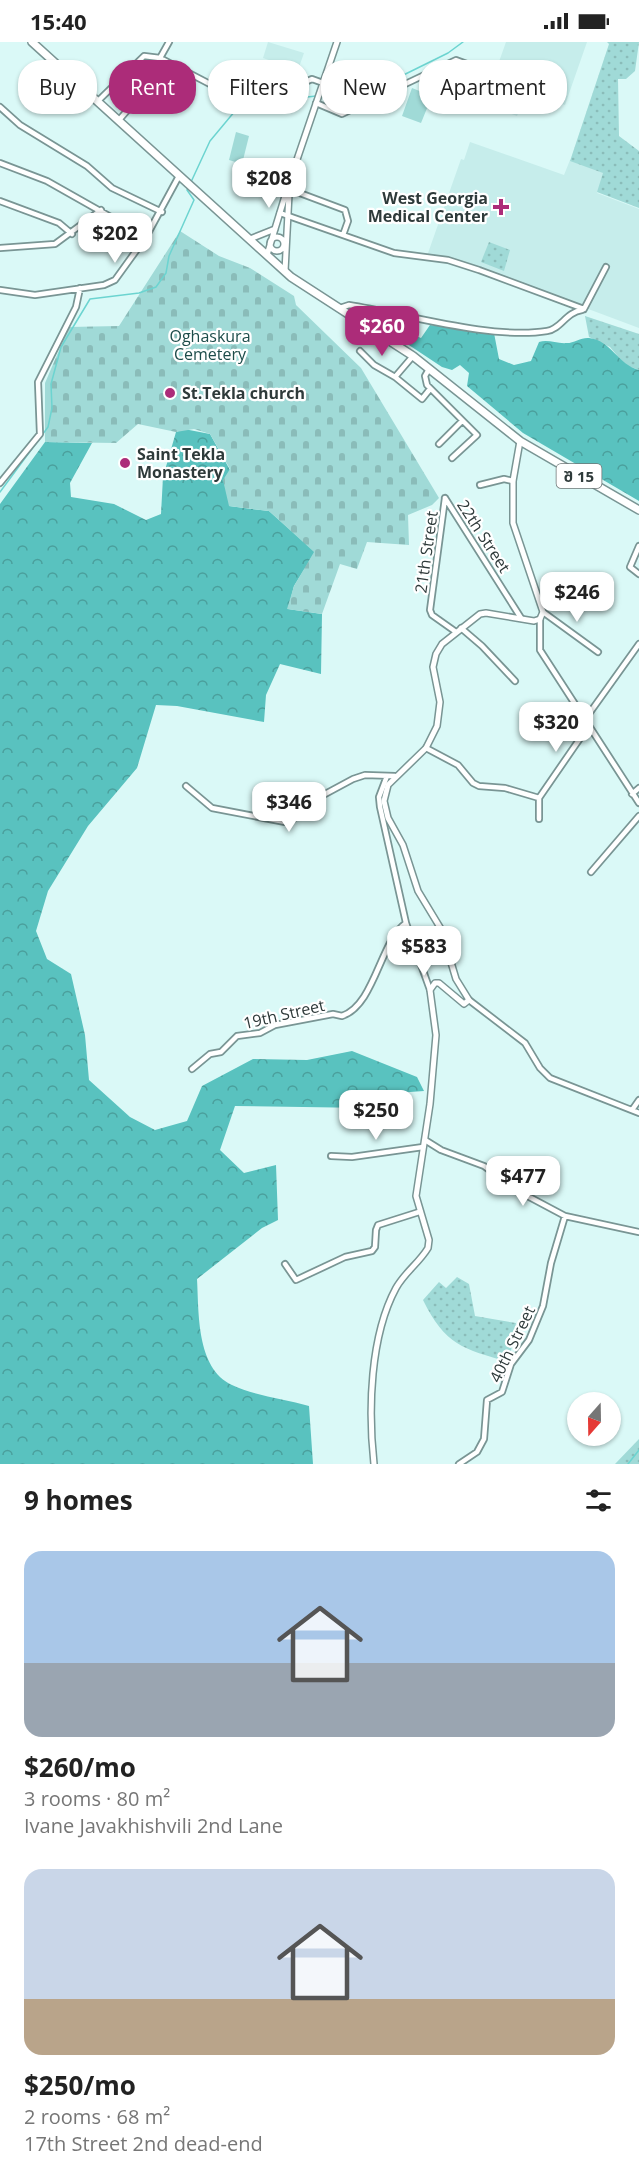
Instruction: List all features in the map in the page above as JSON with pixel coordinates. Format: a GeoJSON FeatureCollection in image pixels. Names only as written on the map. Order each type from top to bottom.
{"type":"FeatureCollection","features":[{"type":"Feature","properties":{"kind":"main road"},"geometry":{"type":"LineString","coordinates":[[32,42],[285,271]]}},
{"type":"Feature","properties":{"kind":"main road","name":"შ 15"},"geometry":{"type":"LineString","coordinates":[[285,271],[299,283],[413,356],[520,441],[639,510]]}},
{"type":"Feature","properties":{"kind":"street"},"geometry":{"type":"LineString","coordinates":[[160,58],[169,42]]}},
{"type":"Feature","properties":{"kind":"street"},"geometry":{"type":"LineString","coordinates":[[330,60],[336,42]]}},
{"type":"Feature","properties":{"kind":"street"},"geometry":{"type":"LineString","coordinates":[[98,101],[144,56],[160,58],[230,94],[241,96],[287,90],[312,80],[321,85]]}},
{"type":"Feature","properties":{"kind":"street"},"geometry":{"type":"LineString","coordinates":[[317,101],[342,114],[419,78]]}},
{"type":"Feature","properties":{"kind":"street"},"geometry":{"type":"LineString","coordinates":[[285,271],[283,214],[289,186],[321,89]]}},
{"type":"Feature","properties":{"kind":"street"},"geometry":{"type":"LineString","coordinates":[[0,107],[20,125],[87,166],[111,188],[162,212]]}},
{"type":"Feature","properties":{"kind":"street"},"geometry":{"type":"LineString","coordinates":[[119,120],[124,114]]}},
{"type":"Feature","properties":{"kind":"street"},"geometry":{"type":"LineString","coordinates":[[0,163],[47,181],[146,237]]}},
{"type":"Feature","properties":{"kind":"street"},"geometry":{"type":"LineString","coordinates":[[0,290],[35,295],[115,280],[162,212],[180,175]]}},
{"type":"Feature","properties":{"kind":"street"},"geometry":{"type":"LineString","coordinates":[[289,186],[345,210],[348,221],[343,235]]}},
{"type":"Feature","properties":{"kind":"street"},"geometry":{"type":"LineString","coordinates":[[0,201],[59,223],[72,234]]}},
{"type":"Feature","properties":{"kind":"street"},"geometry":{"type":"LineString","coordinates":[[0,248],[48,246],[72,234],[101,210]]}},
{"type":"Feature","properties":{"kind":"street"},"geometry":{"type":"LineString","coordinates":[[269,257],[275,229],[283,214]]}},
{"type":"Feature","properties":{"kind":"street"},"geometry":{"type":"LineString","coordinates":[[283,214],[394,253],[448,260],[584,309]]}},
{"type":"Feature","properties":{"kind":"street"},"geometry":{"type":"LineString","coordinates":[[250,239],[275,229]]}},
{"type":"Feature","properties":{"kind":"street"},"geometry":{"type":"LineString","coordinates":[[271,242],[280,238],[284,245]]}},
{"type":"Feature","properties":{"kind":"street"},"geometry":{"type":"LineString","coordinates":[[271,242],[272,248],[279,251]]}},
{"type":"Feature","properties":{"kind":"street"},"geometry":{"type":"LineString","coordinates":[[269,257],[284,245]]}},
{"type":"Feature","properties":{"kind":"street"},"geometry":{"type":"LineString","coordinates":[[339,308],[349,305],[499,332],[533,333],[552,330],[569,314],[584,309],[606,267]]}},
{"type":"Feature","properties":{"kind":"street"},"geometry":{"type":"LineString","coordinates":[[0,483],[40,434],[38,382],[76,307],[80,288]]}},
{"type":"Feature","properties":{"kind":"street"},"geometry":{"type":"LineString","coordinates":[[360,351],[374,365],[395,377],[422,399],[430,389]]}},
{"type":"Feature","properties":{"kind":"street"},"geometry":{"type":"LineString","coordinates":[[395,377],[413,356]]}},
{"type":"Feature","properties":{"kind":"street"},"geometry":{"type":"LineString","coordinates":[[429,369],[425,380],[430,389],[477,435],[452,458]]}},
{"type":"Feature","properties":{"kind":"street"},"geometry":{"type":"LineString","coordinates":[[439,444],[462,421]]}},
{"type":"Feature","properties":{"kind":"street"},"geometry":{"type":"LineString","coordinates":[[520,441],[513,481],[513,523],[543,612],[598,652]]}},
{"type":"Feature","properties":{"kind":"street"},"geometry":{"type":"LineString","coordinates":[[480,485],[504,479],[513,481]]}},
{"type":"Feature","properties":{"kind":"street","name":"22th Street"},"geometry":{"type":"LineString","coordinates":[[446,498],[520,618]]}},
{"type":"Feature","properties":{"kind":"street","name":"21th Street"},"geometry":{"type":"LineString","coordinates":[[446,498],[430,609],[432,615],[459,630]]}},
{"type":"Feature","properties":{"kind":"street"},"geometry":{"type":"LineString","coordinates":[[639,546],[630,567],[639,574]]}},
{"type":"Feature","properties":{"kind":"street"},"geometry":{"type":"LineString","coordinates":[[543,612],[540,619],[540,650],[639,802]]}},
{"type":"Feature","properties":{"kind":"street"},"geometry":{"type":"LineString","coordinates":[[540,619],[534,621],[486,613],[473,618],[442,644],[434,663],[440,713],[438,726],[426,748],[395,776],[385,793],[385,809],[403,845],[418,891],[441,929],[456,979],[469,1000],[525,1043],[540,1068],[550,1078],[639,1113]]}},
{"type":"Feature","properties":{"kind":"street"},"geometry":{"type":"LineString","coordinates":[[459,630],[482,646],[514,681]]}},
{"type":"Feature","properties":{"kind":"street"},"geometry":{"type":"LineString","coordinates":[[539,819],[539,798],[581,737],[586,718],[639,644]]}},
{"type":"Feature","properties":{"kind":"street"},"geometry":{"type":"LineString","coordinates":[[426,748],[458,765],[479,786],[505,788],[539,798]]}},
{"type":"Feature","properties":{"kind":"street"},"geometry":{"type":"LineString","coordinates":[[186,786],[212,808],[285,822],[293,819],[314,800],[353,779],[365,776],[395,776]]}},
{"type":"Feature","properties":{"kind":"street"},"geometry":{"type":"LineString","coordinates":[[374,1464],[375,1347],[395,1289],[428,1248],[416,1196],[425,1140],[436,1035],[430,990],[406,923],[380,807],[379,797],[387,776]]}},
{"type":"Feature","properties":{"kind":"street"},"geometry":{"type":"LineString","coordinates":[[632,794],[639,788]]}},
{"type":"Feature","properties":{"kind":"street"},"geometry":{"type":"LineString","coordinates":[[591,872],[639,816]]}},
{"type":"Feature","properties":{"kind":"street","name":"19th Street"},"geometry":{"type":"LineString","coordinates":[[192,1069],[210,1054],[221,1052],[237,1036],[260,1033],[275,1025],[347,1014],[361,999],[378,971],[396,930],[406,923]]}},
{"type":"Feature","properties":{"kind":"street"},"geometry":{"type":"LineString","coordinates":[[430,990],[435,983],[439,983],[460,1003],[464,1005],[469,1000]]}},
{"type":"Feature","properties":{"kind":"street"},"geometry":{"type":"LineString","coordinates":[[632,1110],[639,1100]]}},
{"type":"Feature","properties":{"kind":"street"},"geometry":{"type":"LineString","coordinates":[[425,1140],[449,1153],[484,1166],[518,1191],[565,1216],[639,1232]]}},
{"type":"Feature","properties":{"kind":"street"},"geometry":{"type":"LineString","coordinates":[[331,1156],[352,1157],[423,1147]]}},
{"type":"Feature","properties":{"kind":"street"},"geometry":{"type":"LineString","coordinates":[[285,1264],[296,1280],[345,1257],[372,1251],[378,1225],[418,1212]]}},
{"type":"Feature","properties":{"kind":"street","name":"40th Street"},"geometry":{"type":"LineString","coordinates":[[459,1464],[477,1452],[484,1439],[487,1400],[502,1392],[511,1364],[533,1331],[543,1306],[551,1263],[565,1216]]}},
{"type":"Feature","properties":{"kind":"shaded area"},"geometry":{"type":"Polygon","coordinates":[[[268,42],[304,53],[302,60],[263,58],[268,42]]]}},
{"type":"Feature","properties":{"kind":"shaded area"},"geometry":{"type":"Polygon","coordinates":[[[506,42],[587,42],[567,99],[567,60],[500,60],[506,42]]]}},
{"type":"Feature","properties":{"kind":"shaded area"},"geometry":{"type":"Polygon","coordinates":[[[470,142],[564,175],[570,160],[604,173],[597,193],[639,209],[639,328],[460,261],[427,256],[461,159],[464,160],[470,142]]]}},
{"type":"Feature","properties":{"kind":"green space"},"geometry":{"type":"Polygon","coordinates":[[[607,42],[639,42],[635,71],[626,79],[618,79],[619,136],[639,151],[639,208],[597,192],[603,173],[570,161],[609,44],[607,42]]]}},
{"type":"Feature","properties":{"kind":"green space"},"geometry":{"type":"Polygon","coordinates":[[[412,88],[419,91],[419,114],[425,114],[421,123],[402,116],[407,114],[407,102],[412,88]]]}},
{"type":"Feature","properties":{"kind":"green space"},"geometry":{"type":"Polygon","coordinates":[[[236,132],[249,136],[242,164],[229,160],[236,132]]]}},
{"type":"Feature","properties":{"kind":"green space","name":"Oghaskura Cemetery"},"geometry":{"type":"Polygon","coordinates":[[[180,231],[219,256],[250,268],[294,296],[296,305],[361,368],[439,498],[432,505],[408,515],[409,545],[367,542],[357,569],[340,564],[322,614],[287,609],[294,586],[314,552],[269,511],[229,506],[223,480],[230,469],[210,434],[194,429],[176,432],[138,424],[116,443],[45,442],[45,383],[69,327],[119,326],[180,231]]]}},
{"type":"Feature","properties":{"kind":"green space"},"geometry":{"type":"Polygon","coordinates":[[[489,242],[510,250],[504,271],[481,262],[489,242]]]}},
{"type":"Feature","properties":{"kind":"green space"},"geometry":{"type":"Polygon","coordinates":[[[359,312],[421,338],[430,325],[494,333],[499,359],[514,365],[531,361],[539,342],[567,343],[586,338],[603,343],[625,363],[639,370],[639,501],[523,433],[467,386],[469,373],[460,365],[452,370],[442,367],[359,312]]]}},
{"type":"Feature","properties":{"kind":"green space"},"geometry":{"type":"Polygon","coordinates":[[[585,316],[639,334],[639,370],[625,365],[610,347],[589,337],[585,316]]]}},
{"type":"Feature","properties":{"kind":"green space"},"geometry":{"type":"Polygon","coordinates":[[[184,429],[210,434],[230,470],[229,506],[269,511],[315,552],[294,586],[288,609],[322,614],[321,674],[280,664],[266,695],[264,722],[177,706],[156,705],[137,768],[88,826],[48,891],[36,931],[47,959],[71,974],[85,1035],[89,1080],[130,1117],[155,1130],[187,1121],[202,1086],[253,1059],[307,1060],[352,1051],[417,1077],[424,1091],[396,1093],[368,1108],[235,1106],[220,1150],[244,1173],[276,1165],[278,1220],[262,1228],[197,1279],[199,1323],[206,1353],[220,1377],[232,1385],[260,1395],[309,1406],[313,1464],[0,1464],[0,504],[45,442],[92,443],[70,483],[71,497],[114,504],[146,520],[161,514],[163,477],[176,432],[184,429]]]}},
{"type":"Feature","properties":{"kind":"green space"},"geometry":{"type":"Polygon","coordinates":[[[457,1277],[469,1284],[475,1316],[516,1323],[509,1362],[467,1349],[457,1343],[439,1327],[431,1315],[423,1300],[439,1282],[446,1288],[457,1277]]]}},
{"type":"Feature","properties":{"kind":"green space"},"geometry":{"type":"Polygon","coordinates":[[[639,1439],[639,1464],[615,1464],[639,1439]]]}},
{"type":"Feature","properties":{"kind":"waterway"},"geometry":{"type":"LineString","coordinates":[[320,96],[363,95],[448,53],[463,42]]}},
{"type":"Feature","properties":{"kind":"waterway"},"geometry":{"type":"LineString","coordinates":[[191,182],[210,141],[240,105],[316,96]]}},
{"type":"Feature","properties":{"kind":"waterway"},"geometry":{"type":"LineString","coordinates":[[0,492],[48,427],[52,408],[51,384],[61,347],[90,299],[139,293],[156,287],[166,273],[169,256],[194,200],[187,190],[189,187]]}},
{"type":"Feature","properties":{"kind":"waterway"},"geometry":{"type":"LineString","coordinates":[[628,1464],[639,1450]]}},
{"type":"Feature","properties":{"kind":"place","name":"West Georgia Medical Center"},"geometry":{"type":"Point","coordinates":[501,207]}},
{"type":"Feature","properties":{"kind":"place","name":"St.Tekla church"},"geometry":{"type":"Point","coordinates":[170,393]}},
{"type":"Feature","properties":{"kind":"place","name":"Saint Tekla Monastery"},"geometry":{"type":"Point","coordinates":[125,463]}}]}
